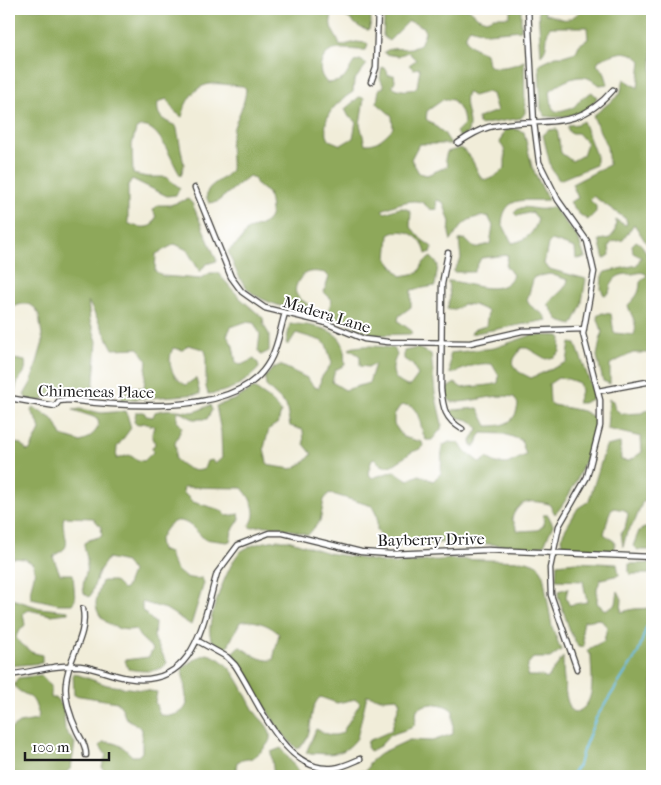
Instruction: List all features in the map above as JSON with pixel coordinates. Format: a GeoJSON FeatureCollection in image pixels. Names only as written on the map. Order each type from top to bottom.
{"type":"FeatureCollection","features":[{"type":"Feature","properties":{"kind":"street"},"geometry":{"type":"LineString","coordinates":[[371,82],[376,68],[378,9]]}},
{"type":"Feature","properties":{"kind":"street"},"geometry":{"type":"LineString","coordinates":[[528,9],[536,149],[544,174],[558,200],[583,234],[591,252],[594,279],[584,329],[586,350],[598,391],[600,426],[587,477],[559,526],[552,553],[550,580],[552,595],[576,669]]}},
{"type":"Feature","properties":{"kind":"street"},"geometry":{"type":"LineString","coordinates":[[458,143],[486,128],[560,122],[585,114],[599,105],[613,90]]}},
{"type":"Feature","properties":{"kind":"street","name":"Madera Lane"},"geometry":{"type":"LineString","coordinates":[[194,188],[227,269],[236,286],[257,303],[285,314],[323,322],[371,341],[479,341],[534,329],[584,329]]}},
{"type":"Feature","properties":{"kind":"street"},"geometry":{"type":"LineString","coordinates":[[448,252],[442,284],[443,402],[450,422],[462,430]]}},
{"type":"Feature","properties":{"kind":"street","name":"Chimeneas Place"},"geometry":{"type":"LineString","coordinates":[[9,398],[55,406],[59,401],[68,400],[131,406],[209,399],[233,394],[248,386],[268,365],[278,343],[285,314]]}},
{"type":"Feature","properties":{"kind":"street"},"geometry":{"type":"LineString","coordinates":[[598,391],[652,381]]}},
{"type":"Feature","properties":{"kind":"street","name":"Bayberry Drive"},"geometry":{"type":"LineString","coordinates":[[198,641],[217,573],[230,553],[247,539],[269,532],[283,533],[361,552],[390,554],[488,550],[652,557]]}},
{"type":"Feature","properties":{"kind":"street"},"geometry":{"type":"LineString","coordinates":[[83,609],[84,626],[66,683],[67,706],[73,723],[84,742],[86,755]]}},
{"type":"Feature","properties":{"kind":"street"},"geometry":{"type":"LineString","coordinates":[[9,675],[53,666],[70,666],[85,667],[126,678],[149,678],[162,675],[182,664],[198,641],[227,657],[235,665],[280,739],[293,754],[312,766],[323,768],[342,766],[360,759]]}},
{"type":"Feature","properties":{"kind":"green space"},"geometry":{"type":"Polygon","coordinates":[[[9,9],[370,9],[371,22],[369,30],[360,27],[350,19],[333,14],[331,27],[340,46],[356,42],[367,43],[368,45],[366,50],[333,50],[324,57],[321,64],[321,74],[327,83],[339,81],[345,77],[354,62],[360,60],[367,64],[354,81],[353,92],[335,106],[327,118],[326,132],[329,140],[341,145],[353,138],[356,121],[349,117],[345,109],[359,97],[364,98],[360,124],[365,144],[374,143],[393,128],[392,116],[377,103],[379,89],[384,87],[380,78],[382,67],[387,70],[388,75],[394,75],[395,81],[392,86],[395,88],[408,90],[417,87],[420,68],[413,69],[409,65],[416,60],[408,52],[398,56],[385,54],[384,52],[420,45],[425,33],[424,27],[409,21],[389,41],[383,36],[385,9],[469,9],[478,17],[486,20],[494,17],[509,17],[511,9],[521,9],[521,30],[487,33],[470,28],[466,37],[469,44],[486,53],[488,65],[506,67],[524,61],[525,113],[521,118],[479,125],[478,118],[497,111],[492,94],[487,92],[473,96],[467,92],[465,103],[469,129],[467,134],[459,137],[456,132],[464,124],[463,115],[453,100],[444,99],[427,111],[426,119],[444,133],[451,144],[419,144],[411,159],[419,173],[427,175],[448,166],[445,159],[447,152],[461,148],[470,156],[481,178],[487,179],[505,167],[505,150],[500,143],[504,131],[512,128],[524,132],[532,167],[548,200],[525,200],[513,203],[504,213],[502,223],[512,243],[517,242],[529,235],[535,228],[538,219],[532,212],[517,216],[514,213],[517,210],[525,207],[546,209],[553,207],[578,238],[585,258],[576,259],[575,248],[552,240],[548,244],[544,264],[549,269],[586,279],[581,307],[572,325],[559,321],[548,304],[567,284],[568,280],[550,274],[534,277],[527,300],[547,320],[470,334],[475,329],[486,326],[488,311],[474,305],[463,304],[457,309],[447,309],[450,297],[448,281],[493,288],[501,286],[508,282],[513,275],[506,266],[508,255],[481,258],[474,272],[453,272],[461,259],[459,240],[465,239],[474,248],[490,244],[493,226],[488,216],[474,218],[465,222],[451,241],[449,233],[450,222],[443,202],[436,200],[437,209],[430,209],[423,203],[413,201],[382,210],[385,213],[405,208],[411,212],[410,226],[421,239],[432,247],[431,252],[426,254],[421,242],[412,234],[401,231],[389,235],[387,259],[401,276],[418,273],[424,262],[431,257],[438,265],[435,286],[411,290],[411,307],[399,316],[398,321],[412,331],[411,334],[375,335],[327,314],[332,300],[324,292],[329,277],[325,273],[307,272],[297,284],[295,292],[301,300],[309,305],[307,310],[286,307],[256,296],[240,278],[228,251],[240,241],[248,229],[262,224],[269,218],[271,208],[268,193],[258,186],[254,178],[249,176],[217,202],[209,203],[207,197],[207,192],[210,188],[231,170],[231,138],[244,102],[246,89],[243,86],[210,84],[203,86],[191,96],[184,107],[182,117],[174,111],[167,99],[158,102],[159,115],[176,126],[177,129],[184,165],[181,176],[158,135],[151,129],[144,127],[136,129],[132,145],[133,174],[147,177],[166,177],[180,188],[176,195],[167,196],[132,179],[128,186],[128,223],[140,227],[152,225],[156,217],[153,210],[158,205],[170,205],[188,199],[192,203],[217,261],[206,264],[200,272],[187,250],[175,244],[156,254],[155,271],[163,276],[200,279],[210,273],[218,273],[240,298],[263,318],[264,326],[269,334],[269,351],[261,355],[258,351],[260,334],[254,323],[245,322],[231,327],[227,335],[233,346],[236,363],[241,365],[254,359],[258,363],[259,368],[242,383],[222,392],[208,394],[206,387],[206,353],[204,349],[188,345],[183,350],[173,348],[170,364],[177,378],[186,385],[196,378],[200,394],[121,400],[124,392],[130,391],[130,386],[144,388],[147,360],[139,348],[113,349],[88,301],[90,321],[97,341],[93,394],[83,396],[56,393],[40,401],[27,399],[24,395],[31,383],[43,342],[39,315],[35,308],[22,304],[9,311],[9,9]]]}},
{"type":"Feature","properties":{"kind":"green space"},"geometry":{"type":"Polygon","coordinates":[[[538,9],[544,9],[545,14],[568,19],[572,18],[582,9],[652,9],[652,252],[634,224],[623,240],[612,242],[609,246],[610,255],[604,259],[599,240],[610,238],[615,232],[616,220],[625,225],[627,224],[626,219],[593,196],[590,200],[596,206],[596,212],[588,220],[579,214],[570,202],[578,198],[572,184],[609,165],[607,147],[593,116],[620,94],[624,79],[638,88],[641,61],[636,56],[626,53],[616,54],[599,60],[597,65],[604,71],[608,84],[600,85],[585,77],[580,77],[563,82],[550,91],[552,107],[556,112],[574,107],[582,98],[592,92],[597,97],[594,103],[575,114],[559,117],[545,116],[541,109],[539,64],[556,56],[576,52],[579,45],[588,39],[587,27],[550,27],[544,52],[541,55],[538,9]]]}},
{"type":"Feature","properties":{"kind":"green space"},"geometry":{"type":"Polygon","coordinates":[[[583,121],[596,156],[596,165],[559,180],[551,168],[543,135],[549,130],[557,129],[561,153],[572,161],[583,155],[587,143],[578,133],[570,133],[567,128],[569,125],[578,124],[583,121]]]}},
{"type":"Feature","properties":{"kind":"green space"},"geometry":{"type":"Polygon","coordinates":[[[636,241],[643,247],[651,272],[653,304],[652,344],[648,353],[633,353],[610,364],[610,384],[603,381],[597,356],[602,331],[597,316],[602,313],[611,314],[614,333],[634,335],[635,323],[628,305],[638,293],[640,282],[647,275],[641,272],[619,276],[614,280],[609,293],[604,295],[601,289],[602,276],[605,272],[637,265],[641,257],[633,253],[632,245],[636,241]]]}},
{"type":"Feature","properties":{"kind":"green space"},"geometry":{"type":"Polygon","coordinates":[[[290,324],[328,330],[340,339],[344,347],[345,365],[335,370],[332,382],[345,390],[369,383],[375,364],[368,367],[360,366],[360,356],[349,349],[353,347],[371,346],[395,349],[397,355],[393,365],[393,373],[398,380],[407,386],[410,386],[418,375],[413,365],[404,359],[404,351],[417,348],[431,354],[435,393],[442,424],[441,429],[432,440],[426,440],[416,411],[407,405],[400,406],[394,415],[394,424],[403,437],[422,442],[423,446],[389,466],[384,466],[375,458],[372,459],[368,473],[372,478],[394,471],[408,480],[419,475],[433,481],[441,473],[442,446],[449,442],[459,443],[464,450],[480,463],[487,458],[496,463],[507,464],[526,455],[521,440],[504,434],[482,433],[477,445],[472,447],[471,441],[478,429],[476,425],[471,421],[453,417],[451,412],[453,410],[478,408],[487,426],[493,426],[504,424],[512,419],[518,404],[514,397],[506,396],[452,402],[447,398],[447,388],[455,383],[462,388],[491,385],[498,383],[499,376],[492,364],[475,365],[450,374],[450,353],[494,348],[532,335],[559,336],[561,338],[560,352],[554,357],[546,359],[527,348],[521,348],[514,359],[513,365],[519,372],[531,378],[567,362],[570,343],[576,344],[593,391],[592,399],[583,403],[577,403],[581,391],[579,383],[568,379],[558,378],[549,384],[550,403],[583,411],[594,417],[592,439],[582,468],[568,495],[555,514],[549,504],[527,502],[518,507],[512,518],[518,531],[538,530],[544,525],[543,515],[548,515],[553,525],[544,545],[532,548],[455,541],[420,545],[386,545],[377,530],[377,516],[372,506],[329,493],[324,500],[320,521],[308,535],[271,526],[251,528],[249,526],[254,516],[253,506],[242,488],[184,487],[183,492],[193,502],[221,510],[227,516],[239,514],[240,519],[232,531],[230,541],[227,542],[204,539],[185,522],[179,521],[169,525],[159,541],[161,550],[169,553],[180,573],[190,578],[202,578],[204,583],[191,625],[166,609],[142,602],[142,610],[155,623],[154,638],[167,663],[160,669],[154,670],[128,669],[125,660],[149,657],[153,649],[140,637],[135,629],[116,628],[110,625],[100,616],[97,610],[97,595],[102,581],[114,581],[123,590],[126,588],[132,572],[126,562],[108,558],[99,571],[91,595],[89,597],[84,593],[83,585],[87,561],[84,543],[102,536],[101,527],[93,518],[64,517],[63,525],[66,545],[64,549],[53,557],[60,574],[73,574],[75,600],[72,604],[58,604],[31,598],[34,573],[33,564],[25,559],[12,558],[9,563],[9,450],[15,443],[21,444],[27,451],[30,450],[40,430],[38,422],[31,411],[33,407],[54,420],[62,436],[81,442],[97,429],[97,418],[73,410],[80,409],[102,413],[126,411],[131,428],[117,447],[116,459],[129,455],[144,461],[153,452],[152,448],[155,444],[152,434],[154,426],[143,423],[137,425],[134,422],[136,412],[144,412],[146,416],[153,417],[155,412],[164,410],[173,410],[193,412],[210,405],[212,410],[207,419],[193,419],[179,411],[177,413],[177,421],[182,427],[175,443],[175,459],[196,471],[204,469],[207,461],[212,460],[215,464],[222,458],[221,432],[216,406],[236,399],[254,388],[270,399],[281,412],[278,423],[269,429],[264,448],[267,463],[272,466],[292,469],[306,461],[312,454],[304,444],[303,430],[290,426],[286,405],[266,386],[265,378],[272,369],[280,365],[307,378],[314,387],[319,388],[321,378],[332,363],[326,344],[322,341],[296,333],[289,344],[286,344],[290,324]]]}},
{"type":"Feature","properties":{"kind":"green space"},"geometry":{"type":"Polygon","coordinates":[[[11,360],[25,361],[25,368],[18,381],[14,395],[9,395],[11,360]]]}},
{"type":"Feature","properties":{"kind":"green space"},"geometry":{"type":"Polygon","coordinates":[[[609,399],[613,401],[615,409],[622,414],[642,413],[652,408],[652,503],[644,501],[642,503],[635,521],[627,532],[623,547],[621,532],[625,528],[628,514],[625,510],[613,508],[609,514],[604,534],[615,542],[614,551],[563,548],[561,538],[578,508],[589,501],[606,446],[620,443],[621,460],[629,461],[642,452],[641,437],[607,429],[609,399]]]}},
{"type":"Feature","properties":{"kind":"green space"},"geometry":{"type":"Polygon","coordinates":[[[644,528],[652,528],[652,550],[638,550],[633,546],[639,531],[644,528]]]}},
{"type":"Feature","properties":{"kind":"green space"},"geometry":{"type":"Polygon","coordinates":[[[277,540],[288,540],[328,553],[394,564],[450,559],[527,561],[538,565],[543,574],[552,627],[561,650],[550,658],[533,658],[528,664],[527,676],[541,676],[547,679],[563,657],[566,695],[574,713],[587,704],[592,689],[591,655],[587,652],[590,648],[604,641],[607,627],[600,619],[584,621],[582,631],[584,646],[578,647],[570,631],[558,595],[559,591],[568,588],[566,597],[569,605],[587,602],[583,581],[556,580],[557,564],[576,562],[617,564],[619,575],[601,579],[597,588],[597,603],[605,610],[616,604],[618,591],[622,599],[621,612],[652,608],[652,776],[338,776],[352,771],[365,771],[369,763],[381,753],[409,740],[432,741],[453,734],[453,711],[445,706],[436,704],[421,707],[417,709],[415,724],[411,728],[390,735],[380,746],[370,751],[367,747],[368,741],[391,731],[400,702],[398,698],[383,699],[367,695],[357,738],[351,745],[340,752],[328,754],[306,753],[316,729],[332,735],[342,733],[360,703],[356,699],[337,703],[320,697],[313,710],[307,738],[297,749],[280,731],[232,653],[239,646],[259,658],[273,660],[279,634],[261,623],[240,622],[226,650],[212,640],[210,631],[214,608],[224,580],[235,558],[240,552],[249,547],[277,540]]]}},
{"type":"Feature","properties":{"kind":"green space"},"geometry":{"type":"Polygon","coordinates":[[[652,563],[652,574],[630,574],[629,572],[629,564],[652,563]]]}},
{"type":"Feature","properties":{"kind":"green space"},"geometry":{"type":"Polygon","coordinates":[[[9,598],[40,608],[68,611],[68,613],[51,615],[29,610],[23,613],[25,625],[17,634],[16,639],[31,652],[42,655],[42,663],[9,666],[9,598]]]}},
{"type":"Feature","properties":{"kind":"green space"},"geometry":{"type":"Polygon","coordinates":[[[207,654],[216,657],[224,663],[237,678],[255,712],[268,728],[270,739],[265,747],[254,757],[237,762],[236,768],[240,776],[107,776],[102,767],[106,755],[100,746],[103,742],[116,744],[123,747],[132,756],[138,756],[142,752],[142,729],[125,717],[122,708],[117,702],[74,695],[73,673],[107,685],[157,692],[155,702],[160,715],[172,715],[182,711],[187,704],[182,668],[207,654]]]}},
{"type":"Feature","properties":{"kind":"green space"},"geometry":{"type":"Polygon","coordinates":[[[41,675],[51,686],[51,698],[56,698],[63,707],[65,730],[75,743],[71,768],[62,776],[9,776],[9,730],[19,723],[37,720],[39,715],[33,700],[16,689],[15,682],[18,678],[41,675]]]}},
{"type":"Feature","properties":{"kind":"green space"},"geometry":{"type":"Polygon","coordinates":[[[281,748],[302,776],[274,776],[271,752],[281,748]]]}},
{"type":"Feature","properties":{"kind":"waterway"},"geometry":{"type":"LineString","coordinates":[[570,776],[579,765],[596,718],[638,653],[646,628],[652,618]]}}]}
